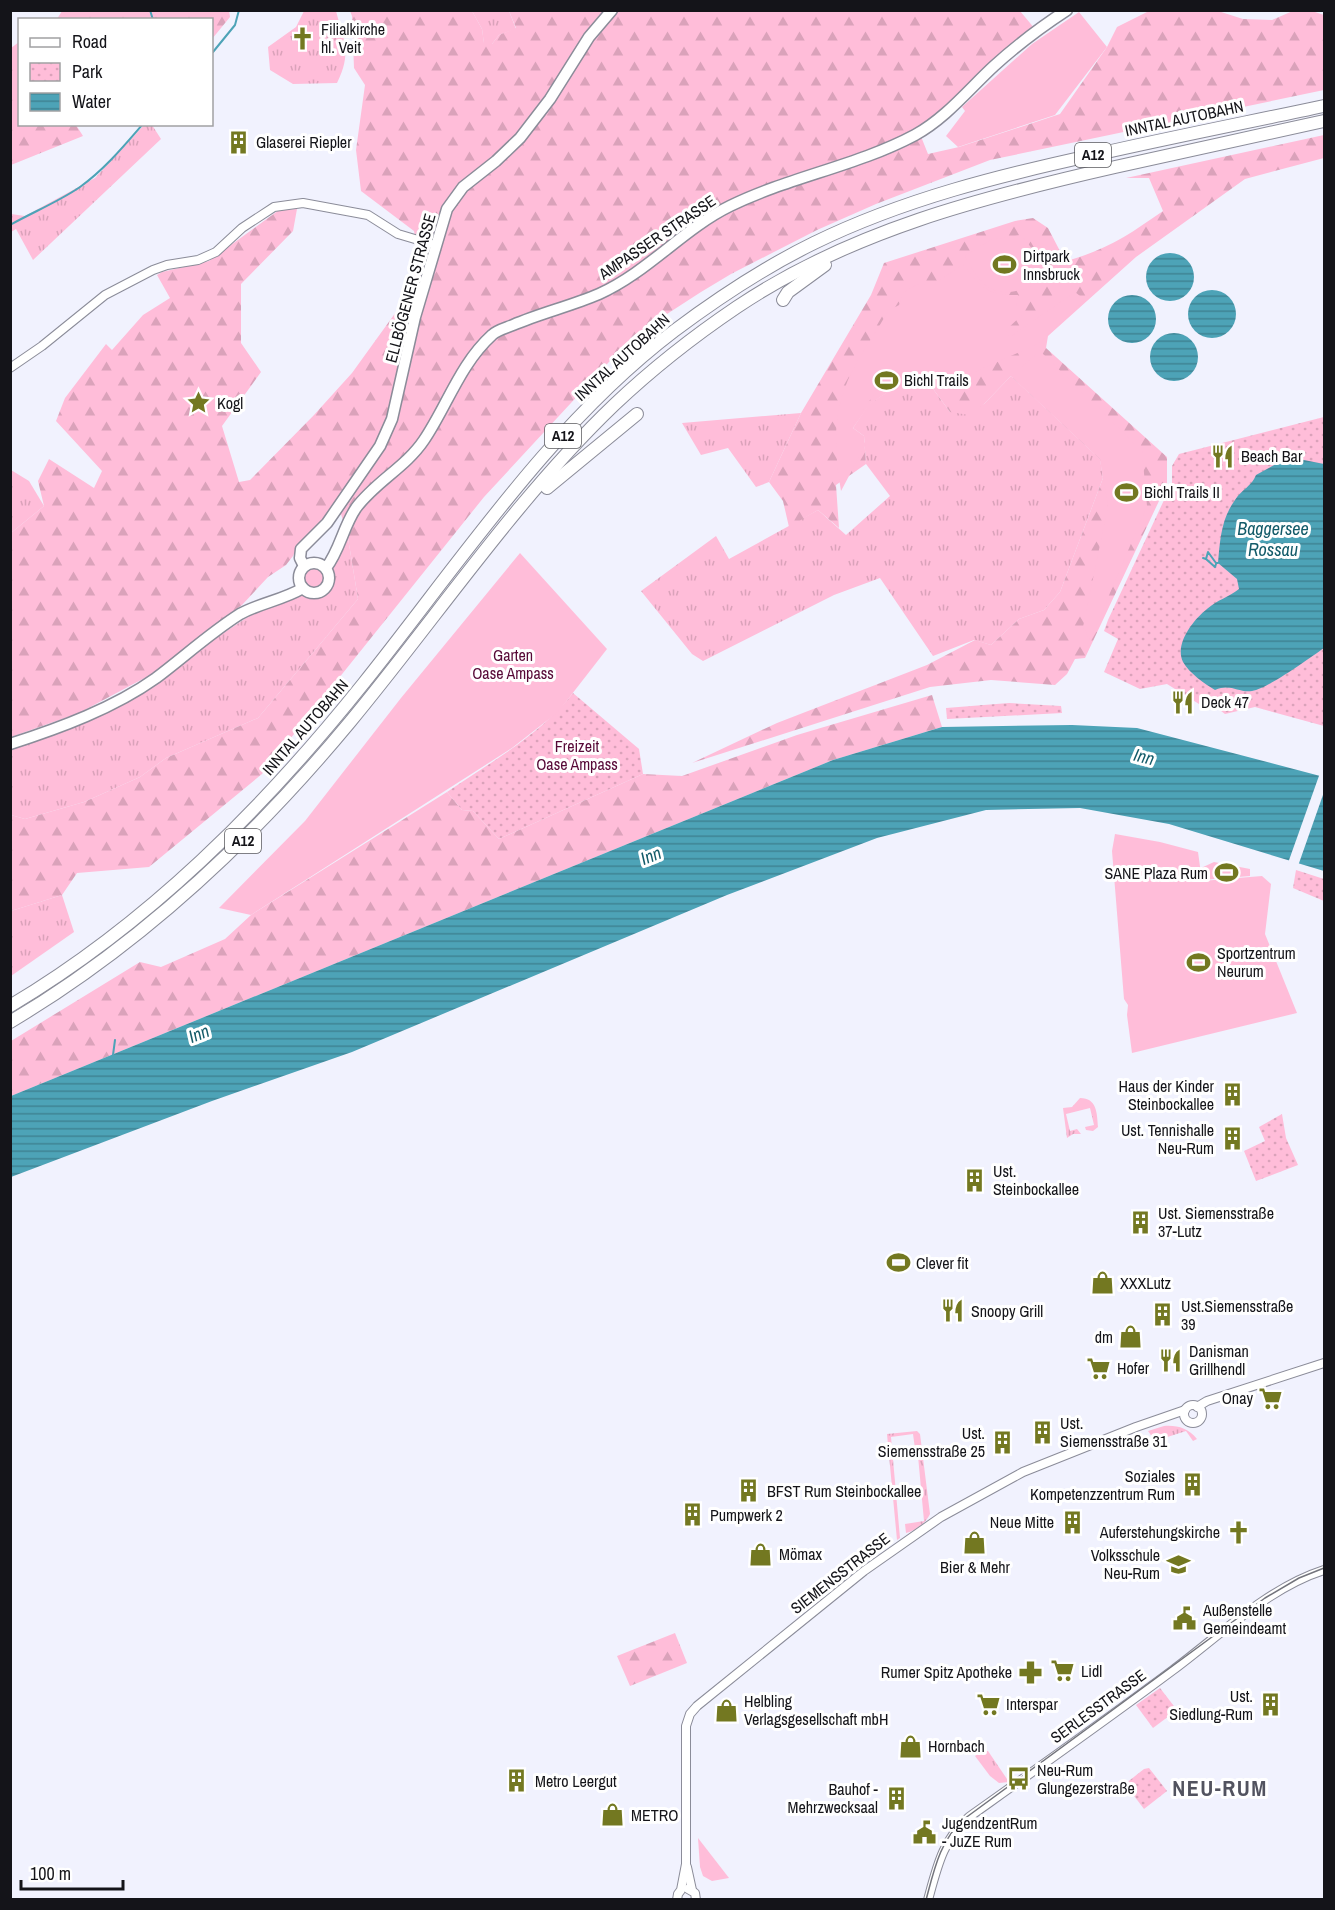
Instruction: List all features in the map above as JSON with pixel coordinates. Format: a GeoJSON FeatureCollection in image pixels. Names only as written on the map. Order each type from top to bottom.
{"type":"FeatureCollection","features":[{"type":"Feature","properties":{"kind":"highway","name":"INNTAL AUTOBAHN"},"geometry":{"type":"LineString","coordinates":[[10,1006],[60,975],[144,911],[212,851],[258,806],[329,726],[510,497],[565,434],[634,365],[672,333],[729,293],[788,257],[825,238],[896,209],[960,188],[1044,165],[1324,106]]}},
{"type":"Feature","properties":{"kind":"highway","name":"INNTAL AUTOBAHN"},"geometry":{"type":"LineString","coordinates":[[10,1022],[67,986],[150,924],[236,847],[310,769],[350,722],[566,455],[612,408],[675,352],[737,307],[764,290],[841,250],[889,230],[966,203],[1049,182],[1324,121]]}},
{"type":"Feature","properties":{"kind":"highway"},"geometry":{"type":"LineString","coordinates":[[783,300],[788,292],[829,262],[841,250]]}},
{"type":"Feature","properties":{"kind":"highway"},"geometry":{"type":"LineString","coordinates":[[520,509],[533,502],[549,485],[637,414]]}},
{"type":"Feature","properties":{"kind":"main road","name":"ELLBÖGENER STRASSE"},"geometry":{"type":"LineString","coordinates":[[304,566],[300,558],[301,549],[327,523],[380,446],[392,419],[415,317],[447,209],[463,187],[520,138],[550,99],[589,37],[612,10]]}},
{"type":"Feature","properties":{"kind":"main road","name":"AMPASSER STRASSE"},"geometry":{"type":"LineString","coordinates":[[326,568],[336,553],[357,507],[378,484],[417,450],[470,358],[494,333],[600,294],[623,282],[687,233],[730,206],[751,196],[914,136],[938,119],[1024,40],[1067,10]]}},
{"type":"Feature","properties":{"kind":"main road"},"geometry":{"type":"LineString","coordinates":[[314,563],[326,568],[330,576],[324,590],[314,593],[303,588],[299,578],[304,566],[314,563]]}},
{"type":"Feature","properties":{"kind":"main road"},"geometry":{"type":"LineString","coordinates":[[10,744],[69,724],[113,702],[154,679],[240,614],[252,607],[303,588]]}},
{"type":"Feature","properties":{"kind":"street"},"geometry":{"type":"LineString","coordinates":[[10,368],[42,346],[105,295],[153,270],[167,265],[198,260],[216,252],[242,228],[274,207],[303,203],[368,214],[398,234],[435,245]]}},
{"type":"Feature","properties":{"kind":"street"},"geometry":{"type":"LineString","coordinates":[[1200,1411],[1222,1398],[1324,1362]]}},
{"type":"Feature","properties":{"kind":"street"},"geometry":{"type":"LineString","coordinates":[[1190,1406],[1200,1411],[1200,1420],[1189,1423],[1185,1414],[1190,1406]]}},
{"type":"Feature","properties":{"kind":"street","name":"SIEMENSSTRASSE"},"geometry":{"type":"LineString","coordinates":[[677,1899],[686,1864],[686,1726],[690,1714],[697,1706],[864,1571],[936,1520],[1023,1472],[1161,1418],[1185,1414]]}},
{"type":"Feature","properties":{"kind":"street","name":"SERLESSTRASSE"},"geometry":{"type":"LineString","coordinates":[[928,1899],[943,1849],[954,1832],[969,1817],[1273,1595],[1299,1580],[1324,1570]]}},
{"type":"Feature","properties":{"kind":"street","name":"SIEMENSSTRASSE"},"geometry":{"type":"LineString","coordinates":[[686,1864],[696,1899]]}},
{"type":"Feature","properties":{"kind":"street"},"geometry":{"type":"LineString","coordinates":[[681,1890],[687,1888],[692,1890]]}},
{"type":"Feature","properties":{"kind":"green space"},"geometry":{"type":"Polygon","coordinates":[[[229,10],[230,17],[213,38],[213,18],[58,18],[62,11],[229,10]]]}},
{"type":"Feature","properties":{"kind":"green space"},"geometry":{"type":"Polygon","coordinates":[[[1295,10],[1312,11],[1324,15],[1324,90],[990,160],[876,204],[817,230],[731,274],[633,336],[484,497],[262,774],[149,867],[77,873],[62,895],[11,911],[11,815],[25,819],[84,802],[140,777],[166,758],[258,718],[358,599],[348,538],[341,514],[298,544],[286,565],[268,577],[242,605],[154,673],[79,713],[11,737],[11,533],[44,506],[38,481],[49,459],[94,488],[102,471],[56,421],[65,398],[106,344],[112,350],[143,315],[170,298],[157,275],[209,261],[279,210],[297,209],[293,231],[241,284],[241,343],[261,372],[222,426],[239,482],[250,480],[314,415],[352,373],[396,312],[419,259],[414,231],[361,191],[356,150],[365,85],[354,68],[350,11],[472,11],[482,29],[484,43],[492,44],[499,35],[516,28],[509,11],[1020,11],[1035,29],[918,129],[928,154],[959,147],[1060,114],[1107,47],[1117,27],[1149,11],[1218,11],[1243,19],[1272,20],[1295,10]]]}},
{"type":"Feature","properties":{"kind":"green space"},"geometry":{"type":"Polygon","coordinates":[[[304,11],[336,11],[345,47],[342,73],[337,83],[293,84],[270,70],[268,47],[296,27],[304,11]]]}},
{"type":"Feature","properties":{"kind":"green space"},"geometry":{"type":"Polygon","coordinates":[[[472,11],[509,11],[516,29],[499,35],[492,44],[484,44],[482,29],[472,11]]]}},
{"type":"Feature","properties":{"kind":"green space"},"geometry":{"type":"Polygon","coordinates":[[[1079,12],[1107,47],[1055,115],[958,147],[946,136],[965,111],[962,107],[1032,44],[1079,12]]]}},
{"type":"Feature","properties":{"kind":"green space"},"geometry":{"type":"Polygon","coordinates":[[[18,43],[18,126],[77,126],[83,136],[11,165],[11,48],[18,43]]]}},
{"type":"Feature","properties":{"kind":"green space"},"geometry":{"type":"Polygon","coordinates":[[[143,126],[153,126],[161,139],[33,260],[16,229],[11,232],[11,214],[25,216],[95,178],[143,126]]]}},
{"type":"Feature","properties":{"kind":"green space"},"geometry":{"type":"Polygon","coordinates":[[[1324,135],[1324,158],[1245,179],[1136,257],[1048,336],[1046,348],[1167,457],[1167,484],[1085,658],[1075,659],[1067,674],[1055,685],[991,680],[930,687],[692,763],[777,723],[927,665],[975,640],[991,645],[1019,619],[1044,610],[1060,592],[1103,478],[1100,459],[1011,376],[984,404],[969,415],[950,412],[928,382],[900,384],[870,404],[853,428],[864,436],[866,464],[836,485],[839,528],[818,510],[789,527],[783,501],[769,482],[801,413],[871,295],[884,263],[1015,221],[1033,218],[1048,228],[1061,253],[1070,260],[1118,240],[1163,211],[1149,178],[1126,178],[1324,135]]]}},
{"type":"Feature","properties":{"kind":"green space","name":"Dirtpark Innsbruck"},"geometry":{"type":"Polygon","coordinates":[[[1021,235],[1038,256],[1043,275],[1036,283],[1024,289],[1010,292],[993,290],[980,280],[965,256],[990,240],[1021,235]]]}},
{"type":"Feature","properties":{"kind":"green space","name":"Bichl Trails"},"geometry":{"type":"Polygon","coordinates":[[[963,264],[980,284],[992,292],[1018,295],[1016,307],[1023,314],[1006,330],[1010,337],[1075,292],[1085,300],[1038,344],[963,377],[882,383],[850,428],[866,444],[841,491],[836,451],[838,411],[846,385],[855,367],[888,311],[899,305],[903,293],[916,285],[936,283],[963,264]]]}},
{"type":"Feature","properties":{"kind":"green space","name":"Bichl Trails II"},"geometry":{"type":"Polygon","coordinates":[[[1040,351],[1142,451],[1147,506],[1090,640],[1083,627],[1108,506],[1100,459],[1011,376],[1040,351]]]}},
{"type":"Feature","properties":{"kind":"green space"},"geometry":{"type":"Polygon","coordinates":[[[1011,376],[1100,459],[1103,478],[1060,592],[1044,610],[1019,619],[991,645],[974,640],[933,656],[880,578],[834,595],[703,661],[692,654],[641,591],[716,536],[729,559],[818,510],[846,535],[890,496],[866,464],[864,436],[853,428],[869,404],[900,384],[928,382],[950,412],[984,404],[1011,376]]]}},
{"type":"Feature","properties":{"kind":"green space"},"geometry":{"type":"Polygon","coordinates":[[[801,413],[769,482],[756,487],[728,448],[701,455],[682,423],[801,413]]]}},
{"type":"Feature","properties":{"kind":"green space"},"geometry":{"type":"Polygon","coordinates":[[[1324,417],[1324,726],[1255,707],[1225,714],[1208,701],[1199,704],[1167,684],[1140,689],[1104,672],[1118,639],[1104,631],[1172,483],[1172,466],[1179,454],[1324,417]]]}},
{"type":"Feature","properties":{"kind":"green space"},"geometry":{"type":"Polygon","coordinates":[[[11,470],[29,481],[44,506],[11,533],[11,470]]]}},
{"type":"Feature","properties":{"kind":"green space"},"geometry":{"type":"Polygon","coordinates":[[[348,538],[358,599],[258,718],[166,758],[140,777],[84,802],[25,819],[11,815],[10,744],[28,738],[154,679],[300,584],[299,574],[306,565],[319,564],[330,575],[348,538]]]}},
{"type":"Feature","properties":{"kind":"green space","name":"Garten Oase Ampass"},"geometry":{"type":"Polygon","coordinates":[[[520,553],[607,649],[558,712],[512,748],[251,915],[219,908],[305,821],[401,698],[520,553]]]}},
{"type":"Feature","properties":{"kind":"green space","name":"Freizeit Oase Ampass"},"geometry":{"type":"Polygon","coordinates":[[[573,693],[639,749],[643,774],[499,839],[473,811],[462,810],[447,792],[530,735],[546,722],[573,693]]]}},
{"type":"Feature","properties":{"kind":"green space"},"geometry":{"type":"Polygon","coordinates":[[[932,695],[942,727],[833,760],[11,1096],[11,1041],[140,962],[161,967],[225,939],[251,915],[447,792],[462,810],[473,811],[499,839],[643,774],[682,776],[797,735],[932,695]]]}},
{"type":"Feature","properties":{"kind":"green space"},"geometry":{"type":"Polygon","coordinates":[[[1009,703],[1061,706],[1062,713],[947,719],[946,708],[1009,703]]]}},
{"type":"Feature","properties":{"kind":"green space","name":"Sportzentrum Neurum"},"geometry":{"type":"Polygon","coordinates":[[[1115,834],[1198,852],[1202,881],[1262,876],[1271,884],[1265,934],[1297,1013],[1132,1053],[1127,1015],[1128,1005],[1124,999],[1112,851],[1115,834]]]}},
{"type":"Feature","properties":{"kind":"green space","name":"SANE Plaza Rum"},"geometry":{"type":"Polygon","coordinates":[[[1214,862],[1250,869],[1250,876],[1202,880],[1201,868],[1214,862]]]}},
{"type":"Feature","properties":{"kind":"green space"},"geometry":{"type":"Polygon","coordinates":[[[1296,870],[1324,879],[1324,901],[1293,888],[1296,870]]]}},
{"type":"Feature","properties":{"kind":"green space"},"geometry":{"type":"Polygon","coordinates":[[[62,895],[74,932],[11,976],[11,911],[62,895]]]}},
{"type":"Feature","properties":{"kind":"green space"},"geometry":{"type":"Polygon","coordinates":[[[1080,1098],[1093,1103],[1098,1127],[1093,1131],[1086,1130],[1085,1127],[1094,1125],[1090,1108],[1066,1114],[1070,1131],[1077,1129],[1081,1134],[1073,1134],[1067,1138],[1063,1108],[1072,1107],[1080,1098]]]}},
{"type":"Feature","properties":{"kind":"green space"},"geometry":{"type":"Polygon","coordinates":[[[1282,1114],[1286,1138],[1298,1165],[1256,1181],[1244,1151],[1265,1141],[1259,1127],[1282,1114]]]}},
{"type":"Feature","properties":{"kind":"green space"},"geometry":{"type":"Polygon","coordinates":[[[1164,1426],[1182,1428],[1197,1439],[1193,1441],[1186,1431],[1155,1441],[1148,1431],[1164,1426]]]}},
{"type":"Feature","properties":{"kind":"green space"},"geometry":{"type":"Polygon","coordinates":[[[917,1431],[920,1434],[930,1514],[920,1526],[906,1533],[905,1524],[924,1521],[918,1456],[916,1456],[913,1434],[891,1437],[900,1538],[897,1540],[887,1434],[917,1431]]]}},
{"type":"Feature","properties":{"kind":"green space"},"geometry":{"type":"Polygon","coordinates":[[[675,1633],[687,1663],[630,1686],[617,1656],[675,1633]]]}},
{"type":"Feature","properties":{"kind":"green space"},"geometry":{"type":"Polygon","coordinates":[[[1160,1688],[1177,1710],[1153,1728],[1136,1705],[1160,1688]]]}},
{"type":"Feature","properties":{"kind":"green space"},"geometry":{"type":"Polygon","coordinates":[[[983,1750],[988,1751],[1009,1782],[999,1783],[990,1776],[975,1756],[983,1750]]]}},
{"type":"Feature","properties":{"kind":"green space"},"geometry":{"type":"Polygon","coordinates":[[[1149,1768],[1167,1791],[1144,1809],[1125,1784],[1144,1769],[1149,1768]]]}},
{"type":"Feature","properties":{"kind":"green space"},"geometry":{"type":"Polygon","coordinates":[[[698,1838],[729,1878],[712,1881],[703,1876],[700,1867],[698,1838]]]}},
{"type":"Feature","properties":{"kind":"water"},"geometry":{"type":"Polygon","coordinates":[[[1165,253],[1175,253],[1187,260],[1194,272],[1194,282],[1187,294],[1175,301],[1165,301],[1150,290],[1146,282],[1146,272],[1157,257],[1165,253]]]}},
{"type":"Feature","properties":{"kind":"water"},"geometry":{"type":"Polygon","coordinates":[[[1207,290],[1217,290],[1229,297],[1236,309],[1236,319],[1229,331],[1217,338],[1207,338],[1192,327],[1188,319],[1188,309],[1199,294],[1207,290]]]}},
{"type":"Feature","properties":{"kind":"water"},"geometry":{"type":"Polygon","coordinates":[[[1127,295],[1137,295],[1149,302],[1156,314],[1156,324],[1149,336],[1137,343],[1127,343],[1112,332],[1108,324],[1108,314],[1119,299],[1127,295]]]}},
{"type":"Feature","properties":{"kind":"water"},"geometry":{"type":"Polygon","coordinates":[[[1169,333],[1179,333],[1191,340],[1198,352],[1198,362],[1191,374],[1179,381],[1169,381],[1154,370],[1150,362],[1150,352],[1161,337],[1169,333]]]}},
{"type":"Feature","properties":{"kind":"water","name":"Baggersee Rossau"},"geometry":{"type":"Polygon","coordinates":[[[1289,457],[1324,464],[1324,648],[1259,689],[1247,691],[1226,687],[1215,690],[1193,674],[1183,662],[1181,648],[1183,640],[1191,625],[1202,613],[1239,589],[1237,579],[1218,563],[1222,530],[1230,507],[1256,475],[1289,457]]]}},
{"type":"Feature","properties":{"kind":"water","name":"Inn"},"geometry":{"type":"Polygon","coordinates":[[[1072,725],[1137,728],[1324,777],[1324,871],[1169,824],[1080,808],[986,810],[877,838],[727,895],[352,1052],[212,1101],[11,1177],[11,1096],[833,760],[942,727],[1072,725]]]}},
{"type":"Feature","properties":{"kind":"pier"},"geometry":{"type":"Polygon","coordinates":[[[1320,773],[1324,774],[1324,792],[1298,866],[1288,863],[1320,773]]]}},
{"type":"Feature","properties":{"kind":"waterway"},"geometry":{"type":"LineString","coordinates":[[150,10],[152,18]]}},
{"type":"Feature","properties":{"kind":"waterway"},"geometry":{"type":"LineString","coordinates":[[213,52],[235,25],[239,10]]}},
{"type":"Feature","properties":{"kind":"waterway"},"geometry":{"type":"LineString","coordinates":[[10,225],[80,187],[97,173],[141,126]]}},
{"type":"Feature","properties":{"kind":"waterway"},"geometry":{"type":"LineString","coordinates":[[1203,558],[1206,559],[1208,552],[1218,563]]}},
{"type":"Feature","properties":{"kind":"waterway"},"geometry":{"type":"LineString","coordinates":[[1206,559],[1215,567],[1216,564]]}},
{"type":"Feature","properties":{"kind":"waterway"},"geometry":{"type":"LineString","coordinates":[[113,1055],[115,1040]]}},
{"type":"Feature","properties":{"kind":"tram line"},"geometry":{"type":"LineString","coordinates":[[926,1900],[935,1867],[944,1846],[949,1836],[964,1819],[1265,1598],[1299,1578],[1324,1568]]}},
{"type":"Feature","properties":{"kind":"place","name":"Filialkirche hl. Veit"},"geometry":{"type":"Point","coordinates":[303,38]}},
{"type":"Feature","properties":{"kind":"place","name":"Glaserei Riepler"},"geometry":{"type":"Point","coordinates":[238,142]}},
{"type":"Feature","properties":{"kind":"place","name":"Dirtpark Innsbruck"},"geometry":{"type":"Point","coordinates":[1005,265]}},
{"type":"Feature","properties":{"kind":"place","name":"Bichl Trails"},"geometry":{"type":"Point","coordinates":[886,380]}},
{"type":"Feature","properties":{"kind":"place","name":"Kogl"},"geometry":{"type":"Point","coordinates":[199,403]}},
{"type":"Feature","properties":{"kind":"place","name":"Beach Bar"},"geometry":{"type":"Point","coordinates":[1223,456]}},
{"type":"Feature","properties":{"kind":"place","name":"Bichl Trails II"},"geometry":{"type":"Point","coordinates":[1126,492]}},
{"type":"Feature","properties":{"kind":"place","name":"Deck 47"},"geometry":{"type":"Point","coordinates":[1183,702]}},
{"type":"Feature","properties":{"kind":"place","name":"SANE Plaza Rum"},"geometry":{"type":"Point","coordinates":[1226,873]}},
{"type":"Feature","properties":{"kind":"place","name":"Sportzentrum Neurum"},"geometry":{"type":"Point","coordinates":[1199,962]}},
{"type":"Feature","properties":{"kind":"place","name":"Haus der Kinder Steinbockallee"},"geometry":{"type":"Point","coordinates":[1232,1095]}},
{"type":"Feature","properties":{"kind":"place","name":"Ust. Tennishalle Neu-Rum"},"geometry":{"type":"Point","coordinates":[1232,1139]}},
{"type":"Feature","properties":{"kind":"place","name":"Ust. Steinbockallee"},"geometry":{"type":"Point","coordinates":[975,1180]}},
{"type":"Feature","properties":{"kind":"place","name":"Ust. Siemensstraße 37-Lutz"},"geometry":{"type":"Point","coordinates":[1140,1222]}},
{"type":"Feature","properties":{"kind":"place","name":"Clever fit"},"geometry":{"type":"Point","coordinates":[898,1263]}},
{"type":"Feature","properties":{"kind":"place","name":"XXXLutz"},"geometry":{"type":"Point","coordinates":[1102,1283]}},
{"type":"Feature","properties":{"kind":"place","name":"Snoopy Grill"},"geometry":{"type":"Point","coordinates":[953,1311]}},
{"type":"Feature","properties":{"kind":"place","name":"Ust.Siemensstraße 39"},"geometry":{"type":"Point","coordinates":[1163,1315]}},
{"type":"Feature","properties":{"kind":"place","name":"dm"},"geometry":{"type":"Point","coordinates":[1131,1337]}},
{"type":"Feature","properties":{"kind":"place","name":"Danisman Grillhendl"},"geometry":{"type":"Point","coordinates":[1171,1360]}},
{"type":"Feature","properties":{"kind":"place","name":"Hofer"},"geometry":{"type":"Point","coordinates":[1099,1368]}},
{"type":"Feature","properties":{"kind":"place","name":"Onay"},"geometry":{"type":"Point","coordinates":[1271,1398]}},
{"type":"Feature","properties":{"kind":"place","name":"Ust. Siemensstraße 31"},"geometry":{"type":"Point","coordinates":[1042,1432]}},
{"type":"Feature","properties":{"kind":"place","name":"Ust. Siemensstraße 25"},"geometry":{"type":"Point","coordinates":[1003,1442]}},
{"type":"Feature","properties":{"kind":"place","name":"Soziales Kompetenzzentrum Rum"},"geometry":{"type":"Point","coordinates":[1193,1485]}},
{"type":"Feature","properties":{"kind":"place","name":"BFST Rum Steinbockallee"},"geometry":{"type":"Point","coordinates":[749,1491]}},
{"type":"Feature","properties":{"kind":"place","name":"Pumpwerk 2"},"geometry":{"type":"Point","coordinates":[692,1515]}},
{"type":"Feature","properties":{"kind":"place","name":"Neue Mitte"},"geometry":{"type":"Point","coordinates":[1072,1522]}},
{"type":"Feature","properties":{"kind":"place","name":"Auferstehungskirche"},"geometry":{"type":"Point","coordinates":[1238,1532]}},
{"type":"Feature","properties":{"kind":"place","name":"Bier & Mehr"},"geometry":{"type":"Point","coordinates":[975,1542]}},
{"type":"Feature","properties":{"kind":"place","name":"Mömax"},"geometry":{"type":"Point","coordinates":[761,1554]}},
{"type":"Feature","properties":{"kind":"place","name":"Volksschule Neu-Rum"},"geometry":{"type":"Point","coordinates":[1178,1564]}},
{"type":"Feature","properties":{"kind":"place","name":"Außenstelle Gemeindeamt"},"geometry":{"type":"Point","coordinates":[1185,1619]}},
{"type":"Feature","properties":{"kind":"place","name":"Lidl"},"geometry":{"type":"Point","coordinates":[1063,1671]}},
{"type":"Feature","properties":{"kind":"place","name":"Rumer Spitz Apotheke"},"geometry":{"type":"Point","coordinates":[1030,1672]}},
{"type":"Feature","properties":{"kind":"place","name":"Interspar"},"geometry":{"type":"Point","coordinates":[988,1704]}},
{"type":"Feature","properties":{"kind":"place","name":"Ust. Siedlung-Rum"},"geometry":{"type":"Point","coordinates":[1271,1705]}},
{"type":"Feature","properties":{"kind":"place","name":"Helbling Verlagsgesellschaft mbH"},"geometry":{"type":"Point","coordinates":[726,1710]}},
{"type":"Feature","properties":{"kind":"place","name":"Hornbach"},"geometry":{"type":"Point","coordinates":[910,1746]}},
{"type":"Feature","properties":{"kind":"place","name":"Neu-Rum Glungezerstraße"},"geometry":{"type":"Point","coordinates":[1019,1779]}},
{"type":"Feature","properties":{"kind":"place","name":"Metro Leergut"},"geometry":{"type":"Point","coordinates":[517,1781]}},
{"type":"Feature","properties":{"kind":"place","name":"Bauhof - Mehrzwecksaal"},"geometry":{"type":"Point","coordinates":[896,1798]}},
{"type":"Feature","properties":{"kind":"place","name":"METRO"},"geometry":{"type":"Point","coordinates":[613,1815]}},
{"type":"Feature","properties":{"kind":"place","name":"JugendzentRum - JuZE Rum"},"geometry":{"type":"Point","coordinates":[924,1832]}},
{"type":"Feature","properties":{"kind":"district","name":"NEU-RUM"},"geometry":{"type":"Point","coordinates":[1220,1788]}}]}
